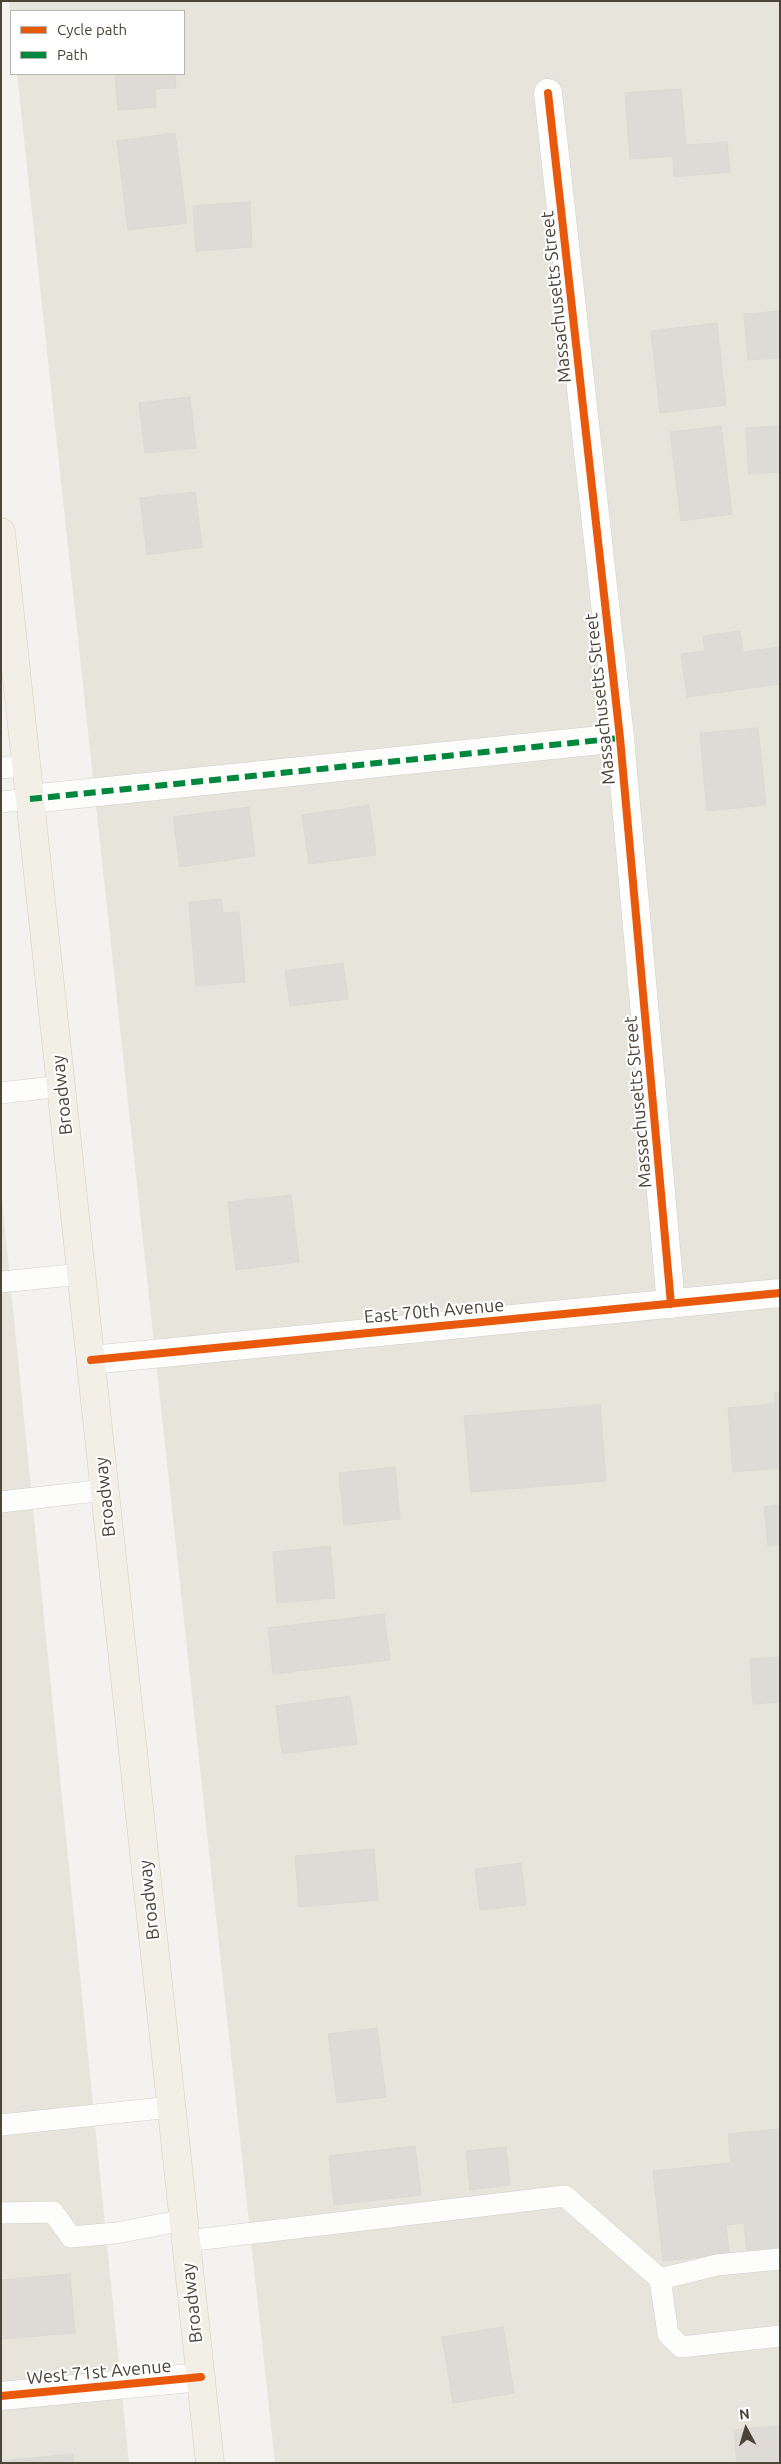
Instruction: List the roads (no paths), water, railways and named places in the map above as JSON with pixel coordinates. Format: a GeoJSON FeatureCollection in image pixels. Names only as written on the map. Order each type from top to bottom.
{"type":"FeatureCollection","features":[{"type":"Feature","properties":{"kind":"main road","name":"Broadway"},"geometry":{"type":"LineString","coordinates":[[1,532],[14,767],[30,799],[210,2463]]}},
{"type":"Feature","properties":{"kind":"street","name":"Massachusetts Street"},"geometry":{"type":"LineString","coordinates":[[548,93],[620,738],[671,1304]]}},
{"type":"Feature","properties":{"kind":"street"},"geometry":{"type":"LineString","coordinates":[[30,799],[620,738]]}},
{"type":"Feature","properties":{"kind":"street","name":"East 70th Avenue"},"geometry":{"type":"LineString","coordinates":[[91,1360],[780,1293]]}},
{"type":"Feature","properties":{"kind":"street","name":"West 71st Avenue"},"geometry":{"type":"LineString","coordinates":[[1,2396],[200,2377]]}},
{"type":"Feature","properties":{"kind":"lane"},"geometry":{"type":"LineString","coordinates":[[1,802],[30,799]]}},
{"type":"Feature","properties":{"kind":"lane"},"geometry":{"type":"LineString","coordinates":[[1,1093],[61,1086]]}},
{"type":"Feature","properties":{"kind":"lane"},"geometry":{"type":"LineString","coordinates":[[1,1282],[81,1274]]}},
{"type":"Feature","properties":{"kind":"lane"},"geometry":{"type":"LineString","coordinates":[[1,1502],[104,1490]]}},
{"type":"Feature","properties":{"kind":"lane"},"geometry":{"type":"LineString","coordinates":[[1,2125],[171,2107]]}},
{"type":"Feature","properties":{"kind":"lane"},"geometry":{"type":"LineString","coordinates":[[1,2213],[53,2212],[70,2238],[116,2233],[185,2230],[565,2196],[660,2279],[668,2334],[681,2347],[780,2336]]}},
{"type":"Feature","properties":{"kind":"lane"},"geometry":{"type":"LineString","coordinates":[[660,2279],[717,2265],[780,2259]]}}]}
